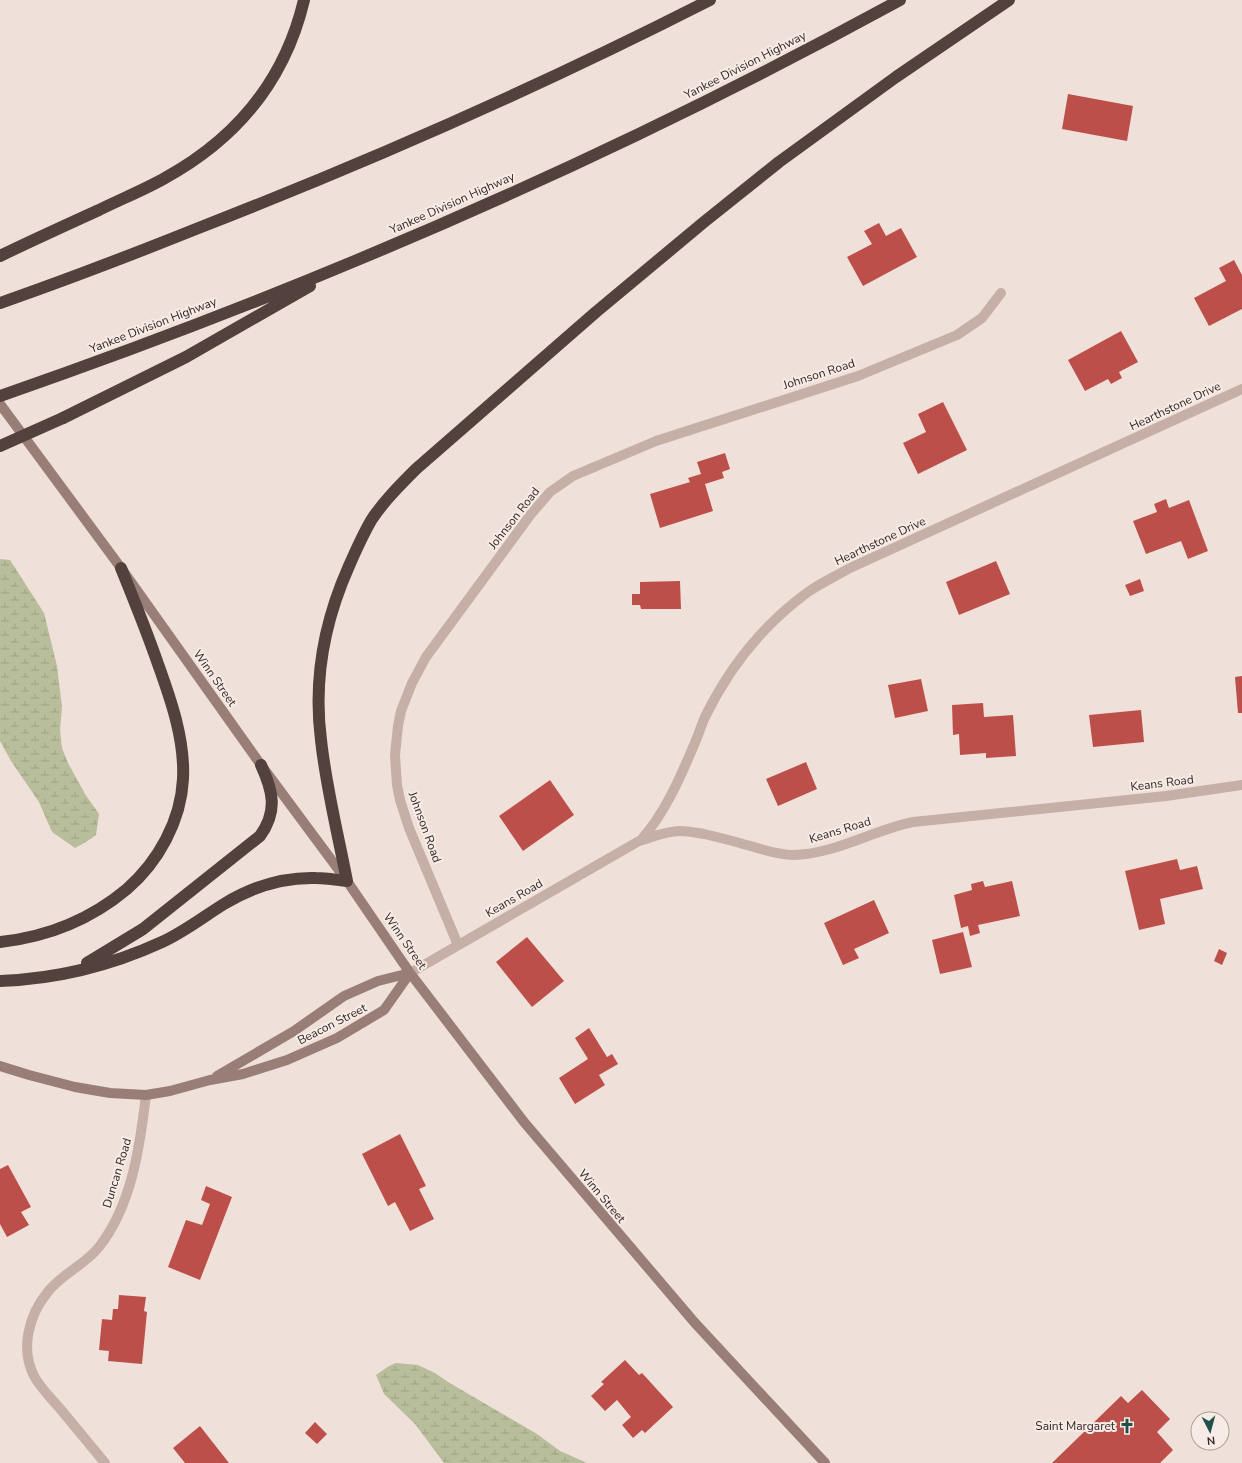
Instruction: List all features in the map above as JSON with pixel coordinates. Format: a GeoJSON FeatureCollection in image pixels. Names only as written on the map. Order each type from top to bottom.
{"type":"FeatureCollection","features":[{"type":"Feature","properties":{"kind":"highway"},"geometry":{"type":"LineString","coordinates":[[0,256],[165,178],[208,149],[234,128],[269,85],[284,60],[293,37],[304,0]]}},
{"type":"Feature","properties":{"kind":"highway"},"geometry":{"type":"LineString","coordinates":[[0,303],[268,201],[388,152],[571,68],[710,0]]}},
{"type":"Feature","properties":{"kind":"highway","name":"Yankee Division Highway"},"geometry":{"type":"LineString","coordinates":[[0,396],[278,292],[412,237],[633,136],[797,55],[900,0]]}},
{"type":"Feature","properties":{"kind":"highway"},"geometry":{"type":"LineString","coordinates":[[0,981],[67,973],[124,957],[163,942],[182,932],[243,894],[264,885],[286,880],[316,878],[347,881],[320,740],[319,673],[324,639],[335,600],[362,538],[377,513],[400,485],[416,469],[596,312],[704,222],[779,162],[896,77],[1009,0]]}},
{"type":"Feature","properties":{"kind":"highway"},"geometry":{"type":"LineString","coordinates":[[0,446],[63,418],[186,357],[352,262]]}},
{"type":"Feature","properties":{"kind":"highway"},"geometry":{"type":"LineString","coordinates":[[0,942],[35,936],[53,931],[89,916],[106,906],[136,881],[147,868],[165,840],[176,815],[181,793],[183,769],[177,726],[164,680],[121,568]]}},
{"type":"Feature","properties":{"kind":"highway"},"geometry":{"type":"LineString","coordinates":[[67,973],[106,952],[143,929],[260,836],[268,822],[272,803],[272,793],[261,765]]}},
{"type":"Feature","properties":{"kind":"main road","name":"Winn Street"},"geometry":{"type":"LineString","coordinates":[[0,404],[121,568],[261,765],[347,881],[410,973],[524,1122],[592,1204],[720,1350],[825,1463]]}},
{"type":"Feature","properties":{"kind":"main road","name":"Beacon Street"},"geometry":{"type":"LineString","coordinates":[[210,1080],[294,1031],[344,996],[378,981],[410,973]]}},
{"type":"Feature","properties":{"kind":"main road","name":"Beacon Street"},"geometry":{"type":"LineString","coordinates":[[0,1066],[36,1077],[92,1090],[128,1095],[170,1091],[210,1080],[244,1074],[287,1060],[337,1038],[384,1010],[410,973]]}},
{"type":"Feature","properties":{"kind":"street","name":"Johnson Road"},"geometry":{"type":"LineString","coordinates":[[458,944],[409,828],[400,800],[397,785],[395,755],[398,726],[409,690],[426,657],[531,514],[550,492],[573,476],[656,442],[858,376],[957,335],[982,318],[1001,293]]}},
{"type":"Feature","properties":{"kind":"street","name":"Hearthstone Drive"},"geometry":{"type":"LineString","coordinates":[[639,841],[661,815],[705,718],[733,667],[756,639],[809,592],[850,568],[1242,389]]}},
{"type":"Feature","properties":{"kind":"street","name":"Keans Road"},"geometry":{"type":"LineString","coordinates":[[410,973],[639,841],[669,832],[681,831],[709,836],[773,852],[793,855],[828,850],[880,831],[913,822],[1166,796],[1242,785]]}},
{"type":"Feature","properties":{"kind":"street","name":"Duncan Road"},"geometry":{"type":"LineString","coordinates":[[105,1463],[39,1382],[29,1363],[27,1342],[34,1316],[47,1292],[99,1247],[117,1217],[135,1164],[142,1131],[146,1094]]}},
{"type":"Feature","properties":{"kind":"green space"},"geometry":{"type":"Polygon","coordinates":[[[0,559],[10,560],[44,613],[57,666],[62,707],[60,730],[62,748],[68,763],[85,794],[99,814],[96,835],[75,848],[52,832],[39,802],[11,761],[0,741],[0,559]]]}},
{"type":"Feature","properties":{"kind":"green space"},"geometry":{"type":"Polygon","coordinates":[[[396,1363],[418,1365],[435,1373],[537,1434],[560,1451],[587,1463],[444,1463],[415,1424],[384,1394],[376,1375],[396,1363]]]}},
{"type":"Feature","properties":{"kind":"building"},"geometry":{"type":"Polygon","coordinates":[[[1068,94],[1133,106],[1127,141],[1062,129],[1068,94]]]}},
{"type":"Feature","properties":{"kind":"building"},"geometry":{"type":"Polygon","coordinates":[[[879,223],[886,236],[901,228],[917,257],[863,286],[847,257],[872,244],[864,231],[879,223]]]}},
{"type":"Feature","properties":{"kind":"building"},"geometry":{"type":"Polygon","coordinates":[[[1234,260],[1242,275],[1242,309],[1209,326],[1194,298],[1226,281],[1219,268],[1234,260]]]}},
{"type":"Feature","properties":{"kind":"building"},"geometry":{"type":"Polygon","coordinates":[[[1121,331],[1138,362],[1119,372],[1122,378],[1111,384],[1108,379],[1085,391],[1068,360],[1121,331]]]}},
{"type":"Feature","properties":{"kind":"building"},"geometry":{"type":"Polygon","coordinates":[[[943,402],[967,450],[918,474],[903,443],[926,432],[918,414],[943,402]]]}},
{"type":"Feature","properties":{"kind":"building"},"geometry":{"type":"Polygon","coordinates":[[[725,453],[730,469],[722,472],[724,478],[705,484],[713,511],[660,528],[650,494],[690,482],[688,478],[701,474],[697,462],[725,453]]]}},
{"type":"Feature","properties":{"kind":"building"},"geometry":{"type":"Polygon","coordinates":[[[1166,499],[1169,508],[1189,500],[1208,551],[1188,559],[1181,541],[1146,554],[1133,521],[1157,512],[1154,504],[1166,499]]]}},
{"type":"Feature","properties":{"kind":"building"},"geometry":{"type":"Polygon","coordinates":[[[996,561],[1010,594],[959,615],[946,582],[996,561]]]}},
{"type":"Feature","properties":{"kind":"building"},"geometry":{"type":"Polygon","coordinates":[[[1140,579],[1144,591],[1130,596],[1125,585],[1140,579]]]}},
{"type":"Feature","properties":{"kind":"building"},"geometry":{"type":"Polygon","coordinates":[[[680,581],[681,609],[641,609],[640,605],[632,605],[632,594],[640,594],[640,582],[680,581]]]}},
{"type":"Feature","properties":{"kind":"building"},"geometry":{"type":"Polygon","coordinates":[[[1242,676],[1242,713],[1238,713],[1235,677],[1242,676]]]}},
{"type":"Feature","properties":{"kind":"building"},"geometry":{"type":"Polygon","coordinates":[[[921,679],[928,711],[895,718],[888,685],[921,679]]]}},
{"type":"Feature","properties":{"kind":"building"},"geometry":{"type":"Polygon","coordinates":[[[983,703],[984,717],[1013,715],[1016,756],[986,758],[986,753],[960,755],[959,734],[953,735],[952,705],[983,703]]]}},
{"type":"Feature","properties":{"kind":"building"},"geometry":{"type":"Polygon","coordinates":[[[1141,710],[1144,742],[1093,747],[1089,715],[1141,710]]]}},
{"type":"Feature","properties":{"kind":"building"},"geometry":{"type":"Polygon","coordinates":[[[806,762],[817,789],[778,806],[766,779],[806,762]]]}},
{"type":"Feature","properties":{"kind":"building"},"geometry":{"type":"Polygon","coordinates":[[[550,780],[574,815],[523,851],[499,816],[550,780]]]}},
{"type":"Feature","properties":{"kind":"building"},"geometry":{"type":"Polygon","coordinates":[[[1177,859],[1180,870],[1197,866],[1203,889],[1160,899],[1165,924],[1139,930],[1125,871],[1177,859]]]}},
{"type":"Feature","properties":{"kind":"building"},"geometry":{"type":"Polygon","coordinates":[[[983,881],[985,887],[1012,881],[1020,916],[978,925],[980,933],[970,936],[968,926],[961,928],[954,895],[972,890],[971,884],[983,881]]]}},
{"type":"Feature","properties":{"kind":"building"},"geometry":{"type":"Polygon","coordinates":[[[874,900],[889,933],[854,949],[859,958],[843,965],[824,923],[874,900]]]}},
{"type":"Feature","properties":{"kind":"building"},"geometry":{"type":"Polygon","coordinates":[[[963,932],[972,967],[940,974],[932,940],[963,932]]]}},
{"type":"Feature","properties":{"kind":"building"},"geometry":{"type":"Polygon","coordinates":[[[527,937],[564,981],[532,1007],[496,962],[527,937]]]}},
{"type":"Feature","properties":{"kind":"building"},"geometry":{"type":"Polygon","coordinates":[[[1219,949],[1227,953],[1222,965],[1214,961],[1219,949]]]}},
{"type":"Feature","properties":{"kind":"building"},"geometry":{"type":"Polygon","coordinates":[[[589,1028],[607,1057],[612,1054],[618,1064],[599,1075],[605,1085],[575,1104],[559,1078],[588,1059],[575,1038],[589,1028]]]}},
{"type":"Feature","properties":{"kind":"building"},"geometry":{"type":"Polygon","coordinates":[[[400,1134],[426,1186],[419,1189],[434,1219],[410,1231],[395,1202],[388,1206],[362,1154],[400,1134]]]}},
{"type":"Feature","properties":{"kind":"building"},"geometry":{"type":"Polygon","coordinates":[[[8,1165],[31,1207],[21,1212],[29,1225],[7,1237],[0,1224],[0,1169],[8,1165]]]}},
{"type":"Feature","properties":{"kind":"building"},"geometry":{"type":"Polygon","coordinates":[[[206,1186],[232,1197],[200,1280],[168,1267],[186,1220],[202,1225],[210,1204],[201,1200],[206,1186]]]}},
{"type":"Feature","properties":{"kind":"building"},"geometry":{"type":"Polygon","coordinates":[[[119,1295],[146,1297],[144,1311],[147,1312],[142,1364],[108,1361],[109,1351],[99,1350],[102,1319],[112,1320],[113,1309],[118,1309],[119,1295]]]}},
{"type":"Feature","properties":{"kind":"building"},"geometry":{"type":"Polygon","coordinates":[[[625,1360],[639,1375],[642,1373],[673,1407],[645,1433],[642,1430],[633,1438],[622,1425],[631,1417],[617,1400],[605,1411],[591,1396],[604,1384],[601,1382],[625,1360]]]}},
{"type":"Feature","properties":{"kind":"building","name":"Saint Margaret"},"geometry":{"type":"Polygon","coordinates":[[[1142,1390],[1170,1419],[1157,1432],[1173,1450],[1160,1463],[1052,1463],[1121,1396],[1128,1403],[1142,1390]]]}},
{"type":"Feature","properties":{"kind":"building"},"geometry":{"type":"Polygon","coordinates":[[[315,1422],[327,1434],[317,1444],[305,1433],[315,1422]]]}},
{"type":"Feature","properties":{"kind":"building"},"geometry":{"type":"Polygon","coordinates":[[[200,1426],[229,1463],[185,1463],[173,1448],[200,1426]]]}},
{"type":"Feature","properties":{"kind":"place","name":"Saint Margaret"},"geometry":{"type":"Point","coordinates":[1127,1426]}}]}
